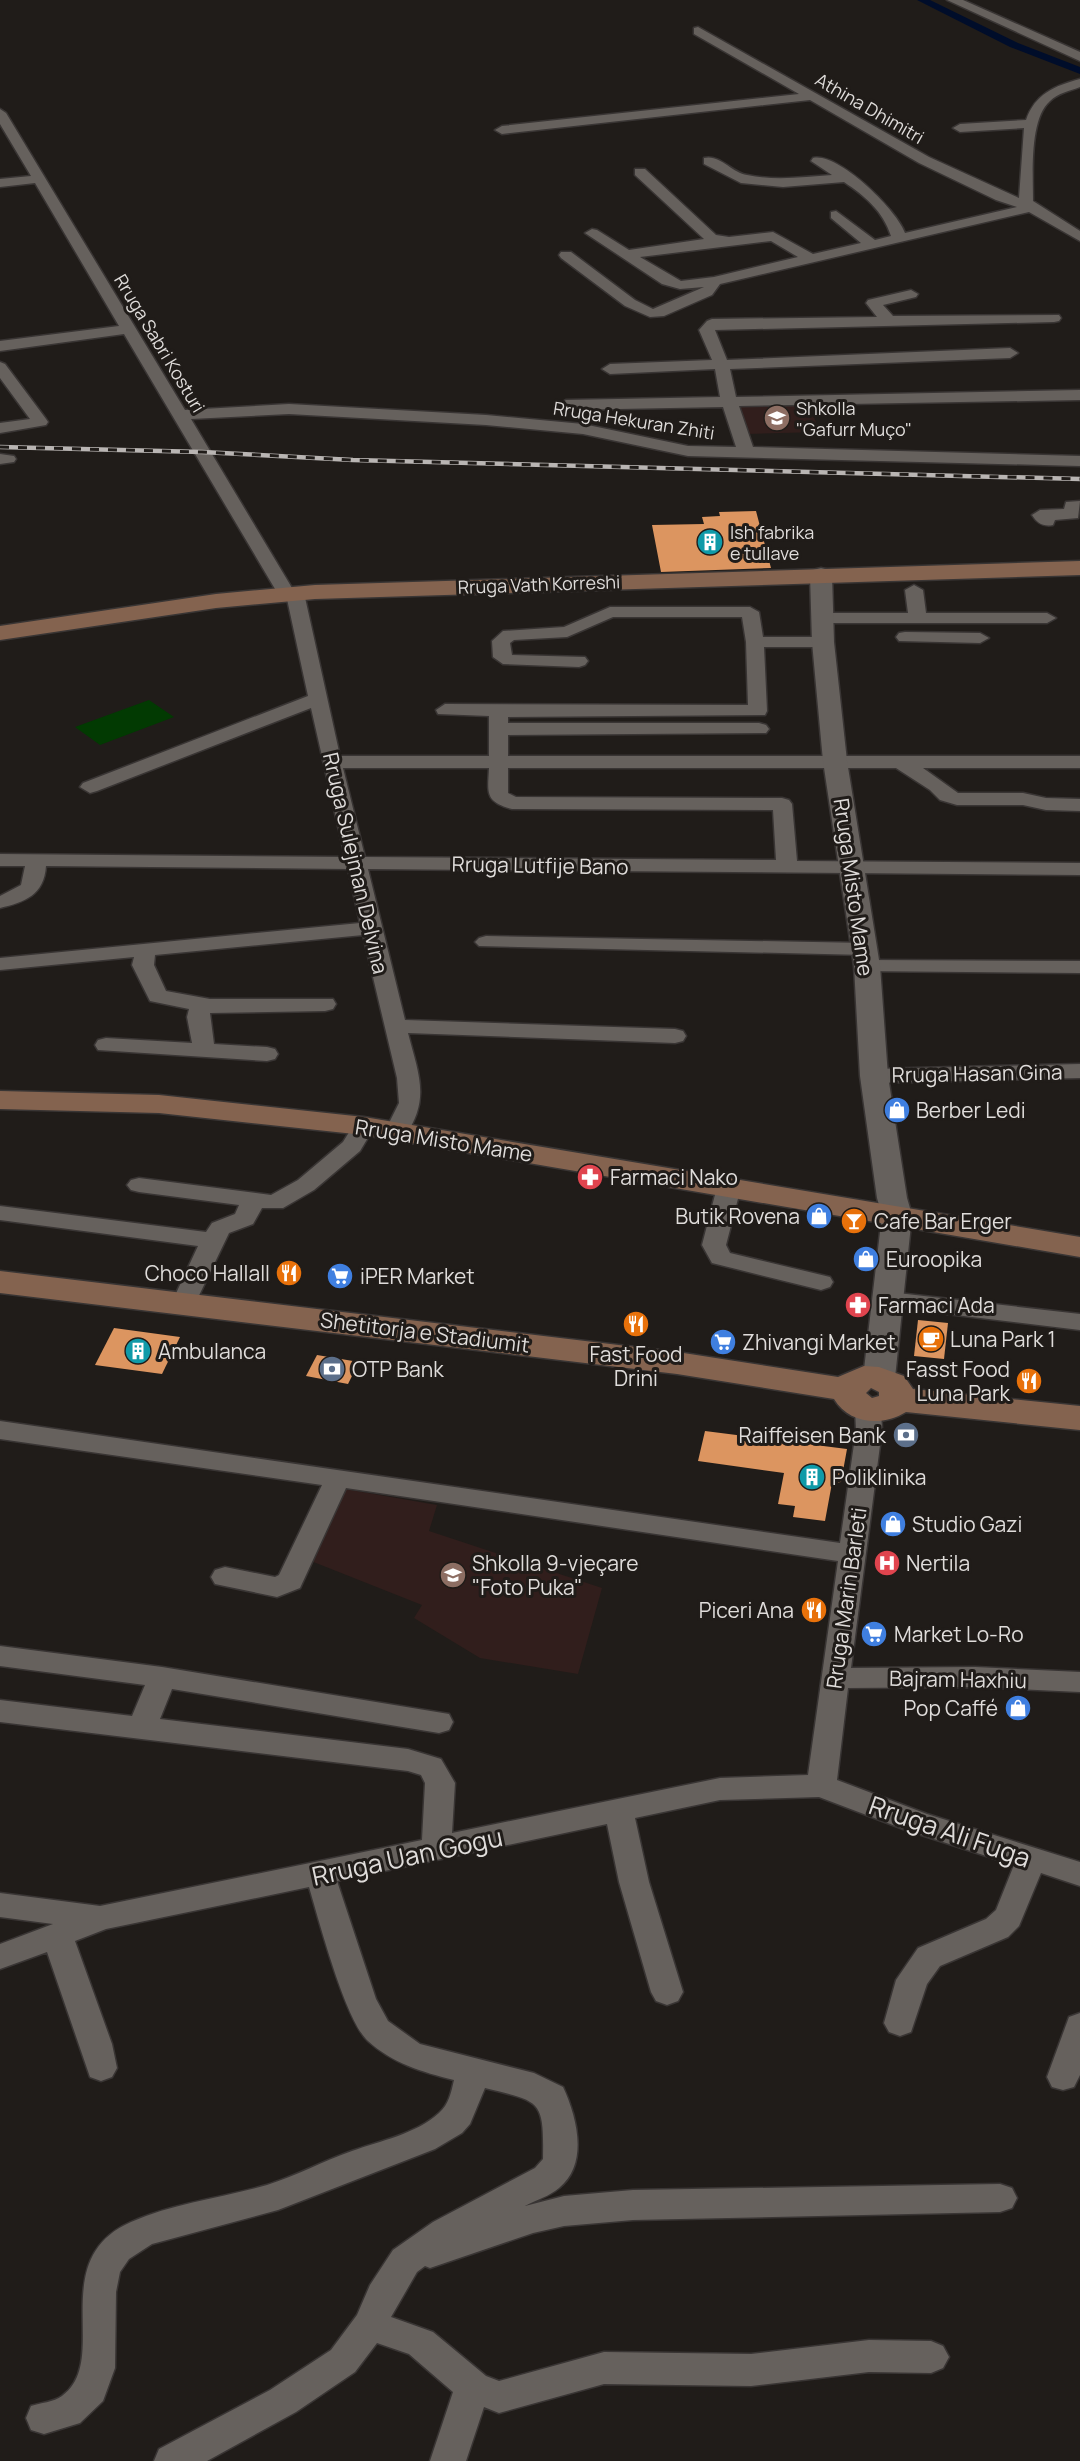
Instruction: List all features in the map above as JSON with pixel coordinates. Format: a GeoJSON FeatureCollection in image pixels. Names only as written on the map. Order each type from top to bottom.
{"type":"FeatureCollection","features":[{"type":"Feature","properties":{"kind":"main road","name":"Rruga Vath Korreshi"},"geometry":{"type":"LineString","coordinates":[[0,633],[216,601],[350,590],[1080,568]]}},
{"type":"Feature","properties":{"kind":"main road","name":"Rruga Misto Mame"},"geometry":{"type":"LineString","coordinates":[[0,1100],[159,1104],[234,1110],[364,1126],[729,1187],[891,1209],[1080,1247]]}},
{"type":"Feature","properties":{"kind":"main road","name":"Shetitorja e Stadiumit"},"geometry":{"type":"LineString","coordinates":[[0,1282],[184,1302],[677,1363],[1080,1418]]}},
{"type":"Feature","properties":{"kind":"street"},"geometry":{"type":"LineString","coordinates":[[953,0],[1080,57]]}},
{"type":"Feature","properties":{"kind":"street","name":"Athina Dhimitri"},"geometry":{"type":"LineString","coordinates":[[698,31],[924,160],[1000,197],[1040,212],[1080,237]]}},
{"type":"Feature","properties":{"kind":"street"},"geometry":{"type":"LineString","coordinates":[[1040,212],[1026,201],[1027,158],[1032,124],[1041,102],[1053,92],[1080,83]]}},
{"type":"Feature","properties":{"kind":"street"},"geometry":{"type":"LineString","coordinates":[[502,130],[813,96]]}},
{"type":"Feature","properties":{"kind":"street","name":"Rruga Sabri Kosturi"},"geometry":{"type":"LineString","coordinates":[[0,113],[291,594]]}},
{"type":"Feature","properties":{"kind":"street"},"geometry":{"type":"LineString","coordinates":[[960,128],[1032,124]]}},
{"type":"Feature","properties":{"kind":"street"},"geometry":{"type":"LineString","coordinates":[[709,161],[741,179],[783,183],[844,178]]}},
{"type":"Feature","properties":{"kind":"street"},"geometry":{"type":"LineString","coordinates":[[818,161],[844,178],[886,212],[897,228],[899,237]]}},
{"type":"Feature","properties":{"kind":"street"},"geometry":{"type":"LineString","coordinates":[[640,172],[708,236],[720,241]]}},
{"type":"Feature","properties":{"kind":"street"},"geometry":{"type":"LineString","coordinates":[[0,183],[38,178]]}},
{"type":"Feature","properties":{"kind":"street"},"geometry":{"type":"LineString","coordinates":[[592,233],[673,283],[714,281],[808,257],[899,237],[924,234],[1025,209],[1071,216]]}},
{"type":"Feature","properties":{"kind":"street"},"geometry":{"type":"LineString","coordinates":[[836,215],[870,243]]}},
{"type":"Feature","properties":{"kind":"street"},"geometry":{"type":"LineString","coordinates":[[632,254],[773,236],[808,257]]}},
{"type":"Feature","properties":{"kind":"street"},"geometry":{"type":"LineString","coordinates":[[566,255],[630,303],[650,313],[659,313],[707,292],[713,287],[714,281]]}},
{"type":"Feature","properties":{"kind":"street"},"geometry":{"type":"LineString","coordinates":[[889,321],[873,303],[911,294]]}},
{"type":"Feature","properties":{"kind":"street"},"geometry":{"type":"LineString","coordinates":[[747,452],[729,401],[722,365],[707,330],[712,324],[1054,318]]}},
{"type":"Feature","properties":{"kind":"street"},"geometry":{"type":"LineString","coordinates":[[0,346],[129,329]]}},
{"type":"Feature","properties":{"kind":"street"},"geometry":{"type":"LineString","coordinates":[[610,369],[1010,353]]}},
{"type":"Feature","properties":{"kind":"street"},"geometry":{"type":"LineString","coordinates":[[0,367],[40,422],[0,428]]}},
{"type":"Feature","properties":{"kind":"street"},"geometry":{"type":"LineString","coordinates":[[566,405],[1080,395]]}},
{"type":"Feature","properties":{"kind":"street","name":"Rruga Hekuran Zhiti"},"geometry":{"type":"LineString","coordinates":[[182,415],[289,409],[497,421],[583,429],[688,452],[1080,461]]}},
{"type":"Feature","properties":{"kind":"street"},"geometry":{"type":"LineString","coordinates":[[1047,520],[1040,515],[1072,514],[1072,506],[1080,506]]}},
{"type":"Feature","properties":{"kind":"street","name":"Rruga Misto Mame"},"geometry":{"type":"LineString","coordinates":[[821,575],[823,630],[835,761],[866,958],[874,1076],[891,1209],[889,1300],[871,1390]]}},
{"type":"Feature","properties":{"kind":"street"},"geometry":{"type":"LineString","coordinates":[[914,590],[918,618]]}},
{"type":"Feature","properties":{"kind":"street","name":"Rruga Sulejman Delvina"},"geometry":{"type":"LineString","coordinates":[[291,594],[319,698],[332,762],[410,1090],[410,1103],[397,1131]]}},
{"type":"Feature","properties":{"kind":"street"},"geometry":{"type":"LineString","coordinates":[[579,661],[508,660],[502,657],[501,641],[509,634],[567,632],[610,612],[750,612],[755,642],[761,761]]}},
{"type":"Feature","properties":{"kind":"street"},"geometry":{"type":"LineString","coordinates":[[755,642],[823,630],[918,618],[1047,618]]}},
{"type":"Feature","properties":{"kind":"street"},"geometry":{"type":"LineString","coordinates":[[905,637],[980,638]]}},
{"type":"Feature","properties":{"kind":"street"},"geometry":{"type":"LineString","coordinates":[[90,787],[319,698]]}},
{"type":"Feature","properties":{"kind":"street"},"geometry":{"type":"LineString","coordinates":[[445,710],[499,720],[758,720]]}},
{"type":"Feature","properties":{"kind":"street"},"geometry":{"type":"LineString","coordinates":[[499,720],[498,796],[512,803],[782,804],[787,868]]}},
{"type":"Feature","properties":{"kind":"street"},"geometry":{"type":"LineString","coordinates":[[899,761],[937,786],[941,792],[957,799],[1023,799],[1046,804],[1080,805]]}},
{"type":"Feature","properties":{"kind":"street"},"geometry":{"type":"LineString","coordinates":[[332,762],[1080,762]]}},
{"type":"Feature","properties":{"kind":"street","name":"Rruga Lutfije Bano"},"geometry":{"type":"LineString","coordinates":[[0,860],[1080,869]]}},
{"type":"Feature","properties":{"kind":"street"},"geometry":{"type":"LineString","coordinates":[[0,902],[30,889],[35,883],[36,861]]}},
{"type":"Feature","properties":{"kind":"street"},"geometry":{"type":"LineString","coordinates":[[0,964],[372,928]]}},
{"type":"Feature","properties":{"kind":"street"},"geometry":{"type":"LineString","coordinates":[[486,942],[1080,967]]}},
{"type":"Feature","properties":{"kind":"street"},"geometry":{"type":"LineString","coordinates":[[146,949],[143,965],[158,996],[201,1005],[325,1004]]}},
{"type":"Feature","properties":{"kind":"street"},"geometry":{"type":"LineString","coordinates":[[201,1005],[198,1017],[204,1050]]}},
{"type":"Feature","properties":{"kind":"street"},"geometry":{"type":"LineString","coordinates":[[396,1026],[675,1036]]}},
{"type":"Feature","properties":{"kind":"street"},"geometry":{"type":"LineString","coordinates":[[106,1045],[267,1054]]}},
{"type":"Feature","properties":{"kind":"street","name":"Rruga Hasan Gina"},"geometry":{"type":"LineString","coordinates":[[874,1076],[1080,1071]]}},
{"type":"Feature","properties":{"kind":"street"},"geometry":{"type":"LineString","coordinates":[[139,1185],[275,1203],[306,1185],[352,1146],[364,1126]]}},
{"type":"Feature","properties":{"kind":"street"},"geometry":{"type":"LineString","coordinates":[[729,1187],[714,1245],[721,1258],[821,1282]]}},
{"type":"Feature","properties":{"kind":"street"},"geometry":{"type":"LineString","coordinates":[[184,1302],[220,1228],[245,1219],[253,1201]]}},
{"type":"Feature","properties":{"kind":"street","name":"Rruga Misto Mame"},"geometry":{"type":"LineString","coordinates":[[871,1390],[891,1209]]}},
{"type":"Feature","properties":{"kind":"street"},"geometry":{"type":"LineString","coordinates":[[0,1213],[213,1240]]}},
{"type":"Feature","properties":{"kind":"street"},"geometry":{"type":"LineString","coordinates":[[889,1300],[1080,1323]]}},
{"type":"Feature","properties":{"kind":"street","name":"Rruga Marin Barleti"},"geometry":{"type":"LineString","coordinates":[[821,1786],[869,1430],[871,1390]]}},
{"type":"Feature","properties":{"kind":"street"},"geometry":{"type":"LineString","coordinates":[[0,1430],[851,1554]]}},
{"type":"Feature","properties":{"kind":"street"},"geometry":{"type":"LineString","coordinates":[[225,1576],[277,1587],[290,1581],[338,1479]]}},
{"type":"Feature","properties":{"kind":"street"},"geometry":{"type":"LineString","coordinates":[[0,1656],[162,1677],[439,1722]]}},
{"type":"Feature","properties":{"kind":"street"},"geometry":{"type":"LineString","coordinates":[[142,1728],[162,1677]]}},
{"type":"Feature","properties":{"kind":"street","name":"Bajram Haxhiu"},"geometry":{"type":"LineString","coordinates":[[836,1678],[975,1677],[1080,1682]]}},
{"type":"Feature","properties":{"kind":"street"},"geometry":{"type":"LineString","coordinates":[[0,1711],[408,1760],[431,1767],[440,1783],[436,1850]]}},
{"type":"Feature","properties":{"kind":"street","name":"Rruga Uan Gogu"},"geometry":{"type":"LineString","coordinates":[[0,1957],[102,1918],[320,1875],[720,1789],[821,1786]]}},
{"type":"Feature","properties":{"kind":"street","name":"Rruga Ali Fuga"},"geometry":{"type":"LineString","coordinates":[[821,1786],[917,1822],[1080,1874]]}},
{"type":"Feature","properties":{"kind":"street"},"geometry":{"type":"LineString","coordinates":[[619,1811],[634,1882],[667,1992]]}},
{"type":"Feature","properties":{"kind":"street"},"geometry":{"type":"LineString","coordinates":[[900,2023],[912,1980],[929,1957],[998,1928],[1008,1917],[1032,1859]]}},
{"type":"Feature","properties":{"kind":"street"},"geometry":{"type":"LineString","coordinates":[[173,2461],[283,2401],[344,2361],[370,2325],[382,2296],[405,2261],[445,2232],[547,2178],[560,2163],[560,2122],[552,2097],[534,2087],[430,2061],[409,2053],[377,2030],[361,2001],[320,1875]]}},
{"type":"Feature","properties":{"kind":"street"},"geometry":{"type":"LineString","coordinates":[[0,1905],[102,1918]]}},
{"type":"Feature","properties":{"kind":"street"},"geometry":{"type":"LineString","coordinates":[[57,1935],[96,2044],[101,2068]]}},
{"type":"Feature","properties":{"kind":"street"},"geometry":{"type":"LineString","coordinates":[[1063,2077],[1080,2026]]}},
{"type":"Feature","properties":{"kind":"street"},"geometry":{"type":"LineString","coordinates":[[44,2418],[74,2408],[92,2389],[99,2364],[98,2296],[104,2268],[118,2248],[140,2234],[270,2198],[411,2145],[446,2126],[458,2115],[473,2072]]}},
{"type":"Feature","properties":{"kind":"street"},"geometry":{"type":"LineString","coordinates":[[405,2261],[533,2218],[564,2211],[633,2205],[1000,2198]]}},
{"type":"Feature","properties":{"kind":"street"},"geometry":{"type":"LineString","coordinates":[[370,2325],[421,2343],[473,2387],[499,2397],[604,2368],[751,2370],[869,2356],[931,2357]]}},
{"type":"Feature","properties":{"kind":"street"},"geometry":{"type":"LineString","coordinates":[[448,2461],[473,2387]]}},
{"type":"Feature","properties":{"kind":"shaded area","name":"Shkolla \"Gafurr Muço\""},"geometry":{"type":"Polygon","coordinates":[[[808,403],[820,432],[746,434],[736,405],[808,403]]]}},
{"type":"Feature","properties":{"kind":"shaded area","name":"Shkolla 9-vjeçare \"Foto Puka\""},"geometry":{"type":"Polygon","coordinates":[[[345,1489],[437,1505],[429,1531],[602,1588],[578,1674],[480,1658],[414,1618],[422,1605],[311,1561],[345,1489]]]}},
{"type":"Feature","properties":{"kind":"green space"},"geometry":{"type":"Polygon","coordinates":[[[149,700],[174,717],[100,745],[75,727],[149,700]]]}},
{"type":"Feature","properties":{"kind":"building","name":"Ish fabrika e tullave"},"geometry":{"type":"Polygon","coordinates":[[[756,511],[771,568],[661,572],[652,525],[704,524],[702,517],[720,516],[719,512],[756,511]]]}},
{"type":"Feature","properties":{"kind":"building","name":"Luna Park 1"},"geometry":{"type":"Polygon","coordinates":[[[918,1320],[948,1323],[944,1359],[914,1356],[918,1320]]]}},
{"type":"Feature","properties":{"kind":"building","name":"Ambulanca"},"geometry":{"type":"Polygon","coordinates":[[[114,1328],[180,1337],[162,1374],[95,1365],[114,1328]]]}},
{"type":"Feature","properties":{"kind":"building","name":"OTP Bank"},"geometry":{"type":"Polygon","coordinates":[[[317,1355],[359,1362],[348,1384],[306,1376],[317,1355]]]}},
{"type":"Feature","properties":{"kind":"building","name":"Poliklinika"},"geometry":{"type":"Polygon","coordinates":[[[705,1431],[847,1449],[841,1482],[832,1483],[825,1521],[793,1517],[795,1506],[778,1504],[784,1473],[698,1461],[705,1431]]]}},
{"type":"Feature","properties":{"kind":"waterway"},"geometry":{"type":"LineString","coordinates":[[922,0],[1014,45],[1080,71]]}},
{"type":"Feature","properties":{"kind":"railway"},"geometry":{"type":"LineString","coordinates":[[0,447],[202,452],[353,460],[1080,479]]}},
{"type":"Feature","properties":{"kind":"place","name":"Shkolla \"Gafurr Muço\""},"geometry":{"type":"Point","coordinates":[777,418]}},
{"type":"Feature","properties":{"kind":"place","name":"Ish fabrika e tullave"},"geometry":{"type":"Point","coordinates":[710,542]}},
{"type":"Feature","properties":{"kind":"place","name":"Berber Ledi"},"geometry":{"type":"Point","coordinates":[897,1110]}},
{"type":"Feature","properties":{"kind":"place","name":"Farmaci Nako"},"geometry":{"type":"Point","coordinates":[590,1177]}},
{"type":"Feature","properties":{"kind":"place","name":"Butik Rovena"},"geometry":{"type":"Point","coordinates":[819,1216]}},
{"type":"Feature","properties":{"kind":"place","name":"Cafe Bar Erger"},"geometry":{"type":"Point","coordinates":[854,1221]}},
{"type":"Feature","properties":{"kind":"place","name":"Euroopika"},"geometry":{"type":"Point","coordinates":[866,1259]}},
{"type":"Feature","properties":{"kind":"place","name":"Choco Hallall"},"geometry":{"type":"Point","coordinates":[289,1273]}},
{"type":"Feature","properties":{"kind":"place","name":"iPER Market"},"geometry":{"type":"Point","coordinates":[340,1276]}},
{"type":"Feature","properties":{"kind":"place","name":"Farmaci Ada"},"geometry":{"type":"Point","coordinates":[858,1305]}},
{"type":"Feature","properties":{"kind":"place","name":"Fast Food Drini"},"geometry":{"type":"Point","coordinates":[636,1324]}},
{"type":"Feature","properties":{"kind":"place","name":"Luna Park 1"},"geometry":{"type":"Point","coordinates":[931,1339]}},
{"type":"Feature","properties":{"kind":"place","name":"Zhivangi Market"},"geometry":{"type":"Point","coordinates":[723,1342]}},
{"type":"Feature","properties":{"kind":"place","name":"Ambulanca"},"geometry":{"type":"Point","coordinates":[138,1351]}},
{"type":"Feature","properties":{"kind":"place","name":"OTP Bank"},"geometry":{"type":"Point","coordinates":[332,1369]}},
{"type":"Feature","properties":{"kind":"place","name":"Fasst Food Luna Park"},"geometry":{"type":"Point","coordinates":[1029,1381]}},
{"type":"Feature","properties":{"kind":"place","name":"Raiffeisen Bank"},"geometry":{"type":"Point","coordinates":[906,1435]}},
{"type":"Feature","properties":{"kind":"place","name":"Poliklinika"},"geometry":{"type":"Point","coordinates":[812,1477]}},
{"type":"Feature","properties":{"kind":"place","name":"Studio Gazi"},"geometry":{"type":"Point","coordinates":[893,1524]}},
{"type":"Feature","properties":{"kind":"place","name":"Nertila"},"geometry":{"type":"Point","coordinates":[887,1563]}},
{"type":"Feature","properties":{"kind":"place","name":"Shkolla 9-vjeçare \"Foto Puka\""},"geometry":{"type":"Point","coordinates":[453,1575]}},
{"type":"Feature","properties":{"kind":"place","name":"Piceri Ana"},"geometry":{"type":"Point","coordinates":[814,1610]}},
{"type":"Feature","properties":{"kind":"place","name":"Market Lo-Ro"},"geometry":{"type":"Point","coordinates":[874,1634]}},
{"type":"Feature","properties":{"kind":"place","name":"Pop Caffé"},"geometry":{"type":"Point","coordinates":[1018,1708]}}]}
